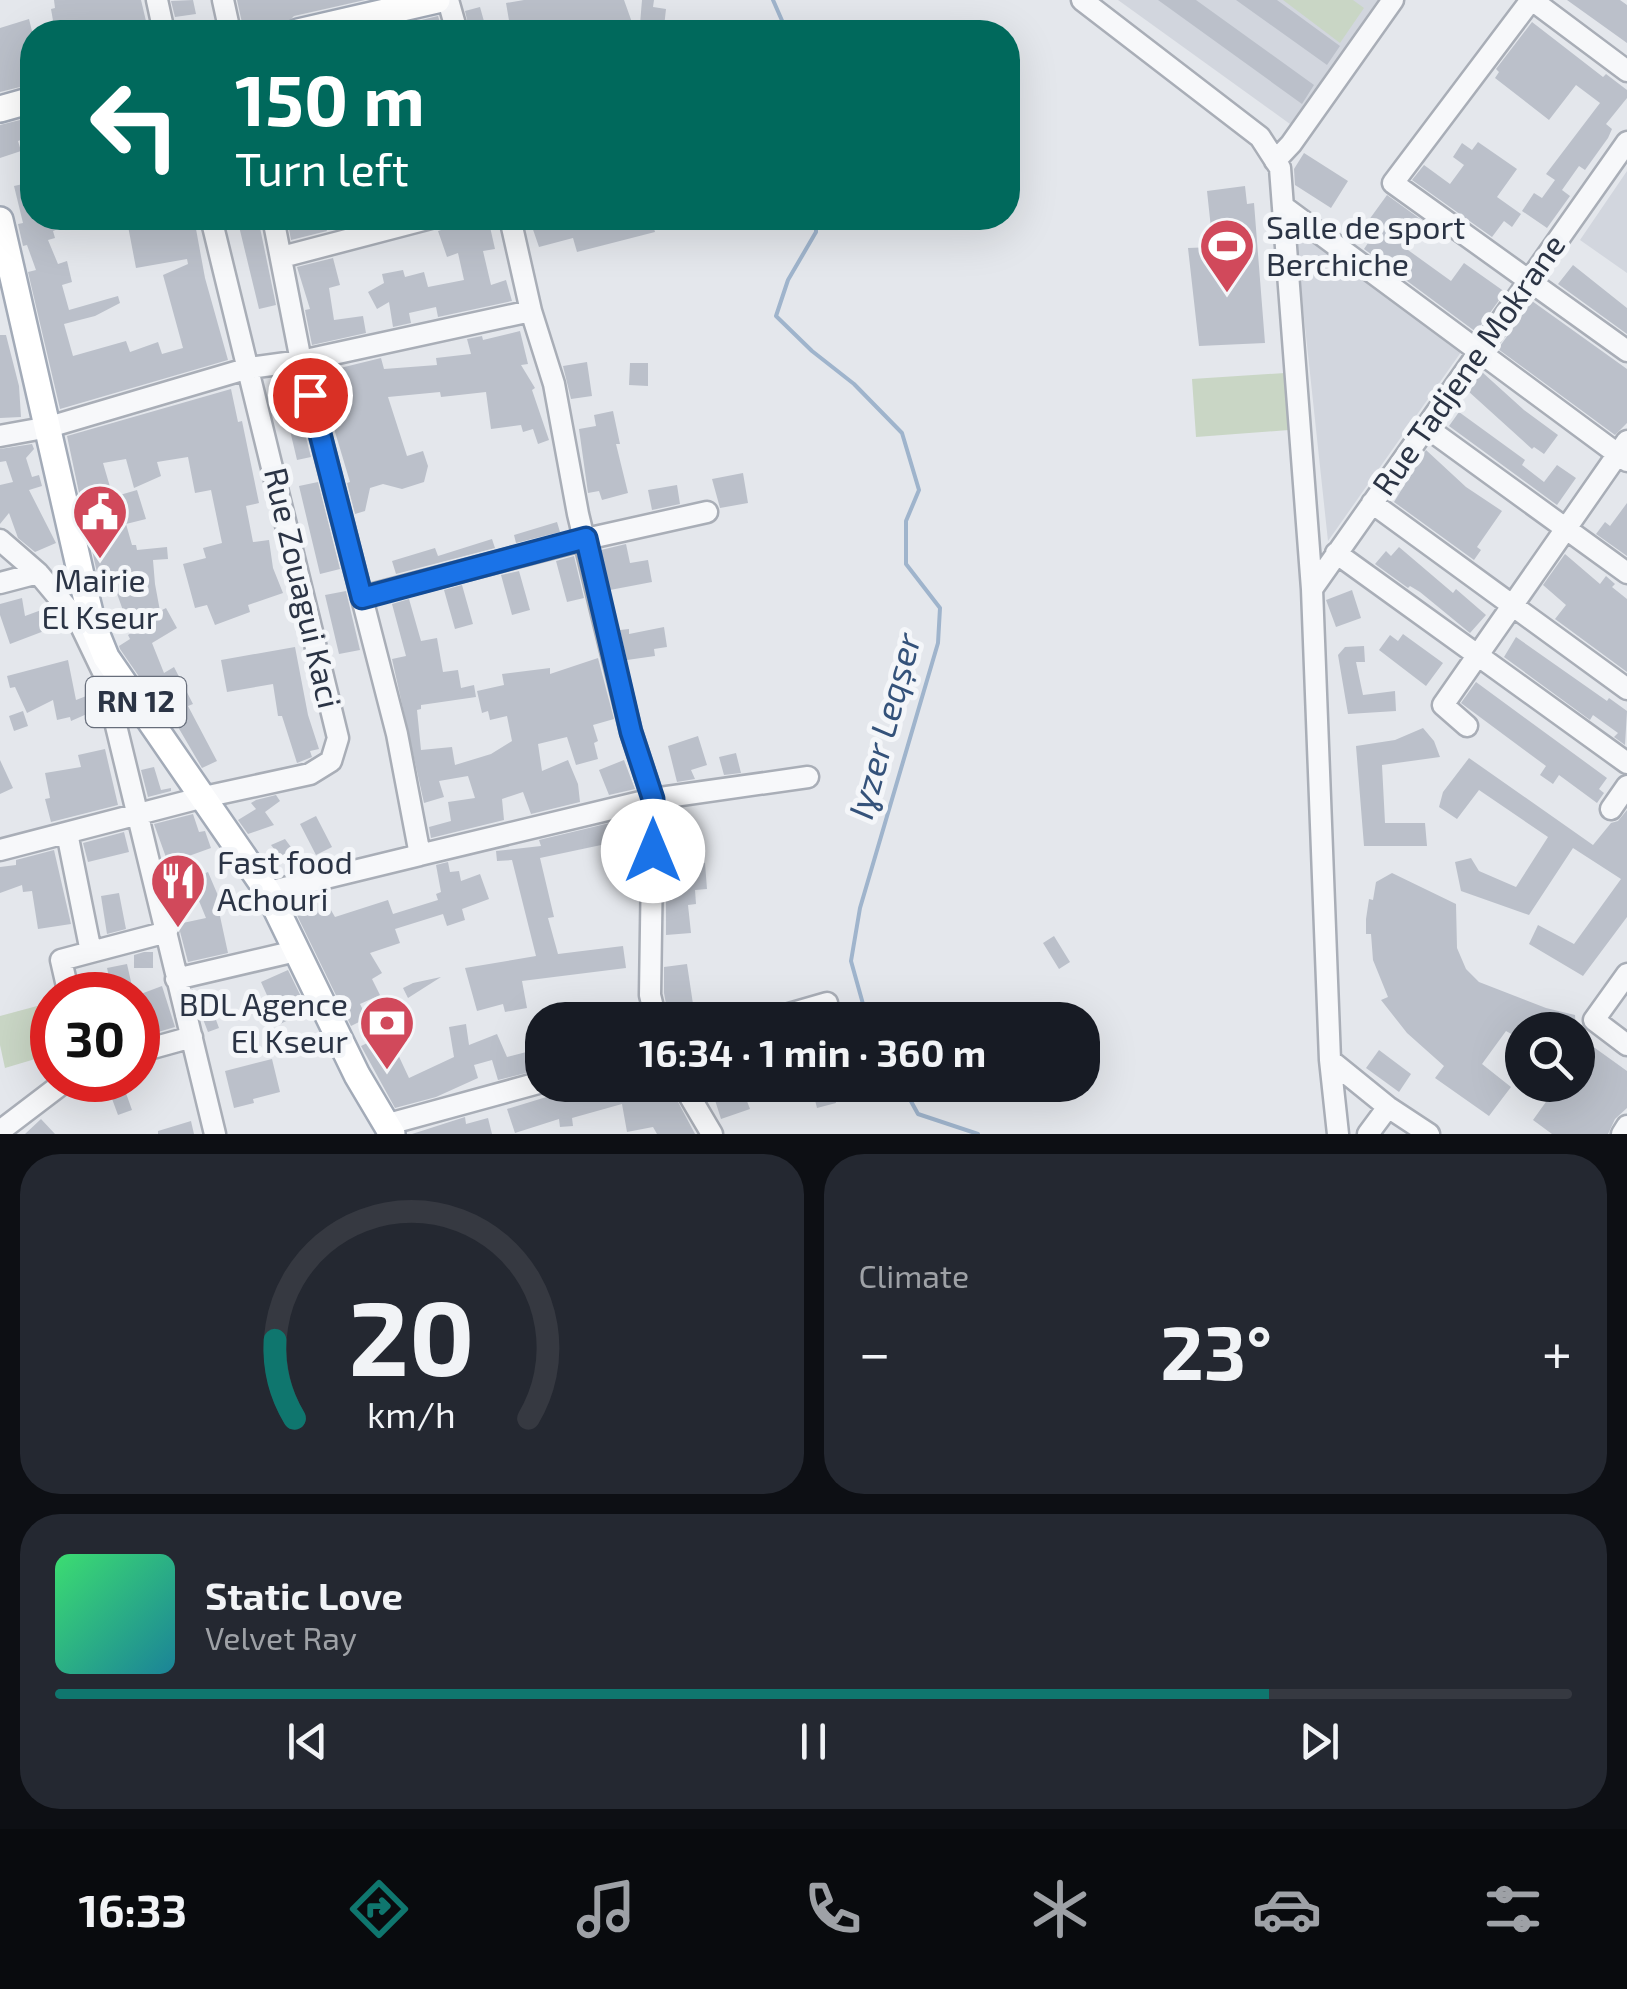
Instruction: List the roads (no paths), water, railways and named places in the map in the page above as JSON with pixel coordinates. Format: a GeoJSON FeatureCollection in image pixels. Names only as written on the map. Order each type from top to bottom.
{"type":"FeatureCollection","features":[{"type":"Feature","properties":{"kind":"main road"},"geometry":{"type":"LineString","coordinates":[[350,20],[436,0]]}},
{"type":"Feature","properties":{"kind":"main road","name":"RN 12"},"geometry":{"type":"LineString","coordinates":[[0,220],[84,588],[106,657],[268,892],[356,1074],[389,1130]]}},
{"type":"Feature","properties":{"kind":"street"},"geometry":{"type":"LineString","coordinates":[[1082,0],[1260,137],[1280,168],[1312,588],[1330,1060],[1338,1134]]}},
{"type":"Feature","properties":{"kind":"street"},"geometry":{"type":"LineString","coordinates":[[1275,161],[1393,0]]}},
{"type":"Feature","properties":{"kind":"street"},"geometry":{"type":"LineString","coordinates":[[1627,71],[1531,0],[1394,183],[1627,350]]}},
{"type":"Feature","properties":{"kind":"street","name":"Rue Tadjene Mokrane"},"geometry":{"type":"LineString","coordinates":[[1312,588],[1627,142]]}},
{"type":"Feature","properties":{"kind":"street"},"geometry":{"type":"LineString","coordinates":[[1284,207],[1624,452],[1443,705],[1468,726]]}},
{"type":"Feature","properties":{"kind":"street","name":"Rue Zouagui Kaci"},"geometry":{"type":"LineString","coordinates":[[0,850],[204,796],[310,774],[331,761],[338,738],[213,230]]}},
{"type":"Feature","properties":{"kind":"street"},"geometry":{"type":"LineString","coordinates":[[268,892],[420,855],[397,734],[301,361],[276,230]]}},
{"type":"Feature","properties":{"kind":"street"},"geometry":{"type":"LineString","coordinates":[[282,257],[385,230]]}},
{"type":"Feature","properties":{"kind":"street"},"geometry":{"type":"LineString","coordinates":[[513,230],[531,311],[554,384],[578,514],[631,732],[653,799],[652,1002]]}},
{"type":"Feature","properties":{"kind":"street"},"geometry":{"type":"LineString","coordinates":[[0,436],[49,427],[249,368],[301,361],[531,311]]}},
{"type":"Feature","properties":{"kind":"street"},"geometry":{"type":"LineString","coordinates":[[1426,427],[1627,573]]}},
{"type":"Feature","properties":{"kind":"street"},"geometry":{"type":"LineString","coordinates":[[1372,503],[1627,689]]}},
{"type":"Feature","properties":{"kind":"street"},"geometry":{"type":"LineString","coordinates":[[362,598],[586,538],[707,512]]}},
{"type":"Feature","properties":{"kind":"street"},"geometry":{"type":"LineString","coordinates":[[0,540],[38,573],[79,622],[104,672],[216,1134]]}},
{"type":"Feature","properties":{"kind":"street"},"geometry":{"type":"LineString","coordinates":[[1336,553],[1627,763]]}},
{"type":"Feature","properties":{"kind":"street"},"geometry":{"type":"LineString","coordinates":[[0,583],[38,573]]}},
{"type":"Feature","properties":{"kind":"street"},"geometry":{"type":"LineString","coordinates":[[268,892],[653,799],[808,777]]}},
{"type":"Feature","properties":{"kind":"street"},"geometry":{"type":"LineString","coordinates":[[1611,809],[1627,786]]}},
{"type":"Feature","properties":{"kind":"street"},"geometry":{"type":"LineString","coordinates":[[66,834],[91,952]]}},
{"type":"Feature","properties":{"kind":"street"},"geometry":{"type":"LineString","coordinates":[[64,972],[61,960],[167,932]]}},
{"type":"Feature","properties":{"kind":"street"},"geometry":{"type":"LineString","coordinates":[[176,978],[296,951]]}},
{"type":"Feature","properties":{"kind":"street"},"geometry":{"type":"LineString","coordinates":[[1627,974],[1594,1020],[1627,1044]]}},
{"type":"Feature","properties":{"kind":"street"},"geometry":{"type":"LineString","coordinates":[[160,1046],[192,1037]]}},
{"type":"Feature","properties":{"kind":"street"},"geometry":{"type":"LineString","coordinates":[[1330,1060],[1428,1134]]}},
{"type":"Feature","properties":{"kind":"street"},"geometry":{"type":"LineString","coordinates":[[389,1130],[525,1087]]}},
{"type":"Feature","properties":{"kind":"street"},"geometry":{"type":"LineString","coordinates":[[0,1130],[38,1102]]}},
{"type":"Feature","properties":{"kind":"street"},"geometry":{"type":"LineString","coordinates":[[693,1102],[712,1134]]}},
{"type":"Feature","properties":{"kind":"street"},"geometry":{"type":"LineString","coordinates":[[1368,1134],[1388,1107]]}},
{"type":"Feature","properties":{"kind":"street"},"geometry":{"type":"LineString","coordinates":[[1622,1134],[1627,1126]]}},
{"type":"Feature","properties":{"kind":"waterway","name":"Iɣzer Leqṣer"},"geometry":{"type":"LineString","coordinates":[[773,0],[782,20]]}},
{"type":"Feature","properties":{"kind":"waterway","name":"Iɣzer Leqṣer"},"geometry":{"type":"LineString","coordinates":[[816,230],[788,280],[776,316],[854,384],[902,433],[919,490],[906,521],[906,564],[940,608],[938,643],[860,908],[851,961],[862,1002]]}},
{"type":"Feature","properties":{"kind":"waterway","name":"Iɣzer Leqṣer"},"geometry":{"type":"LineString","coordinates":[[911,1102],[918,1114],[978,1134]]}},
{"type":"Feature","properties":{"kind":"place","name":"Salle de sport Berchiche"},"geometry":{"type":"Point","coordinates":[1227,295]}},
{"type":"Feature","properties":{"kind":"place","name":"Mairie El Kseur"},"geometry":{"type":"Point","coordinates":[100,561]}},
{"type":"Feature","properties":{"kind":"place","name":"Fast food Achouri"},"geometry":{"type":"Point","coordinates":[178,930]}},
{"type":"Feature","properties":{"kind":"place","name":"BDL Agence El Kseur"},"geometry":{"type":"Point","coordinates":[387,1072]}}]}
